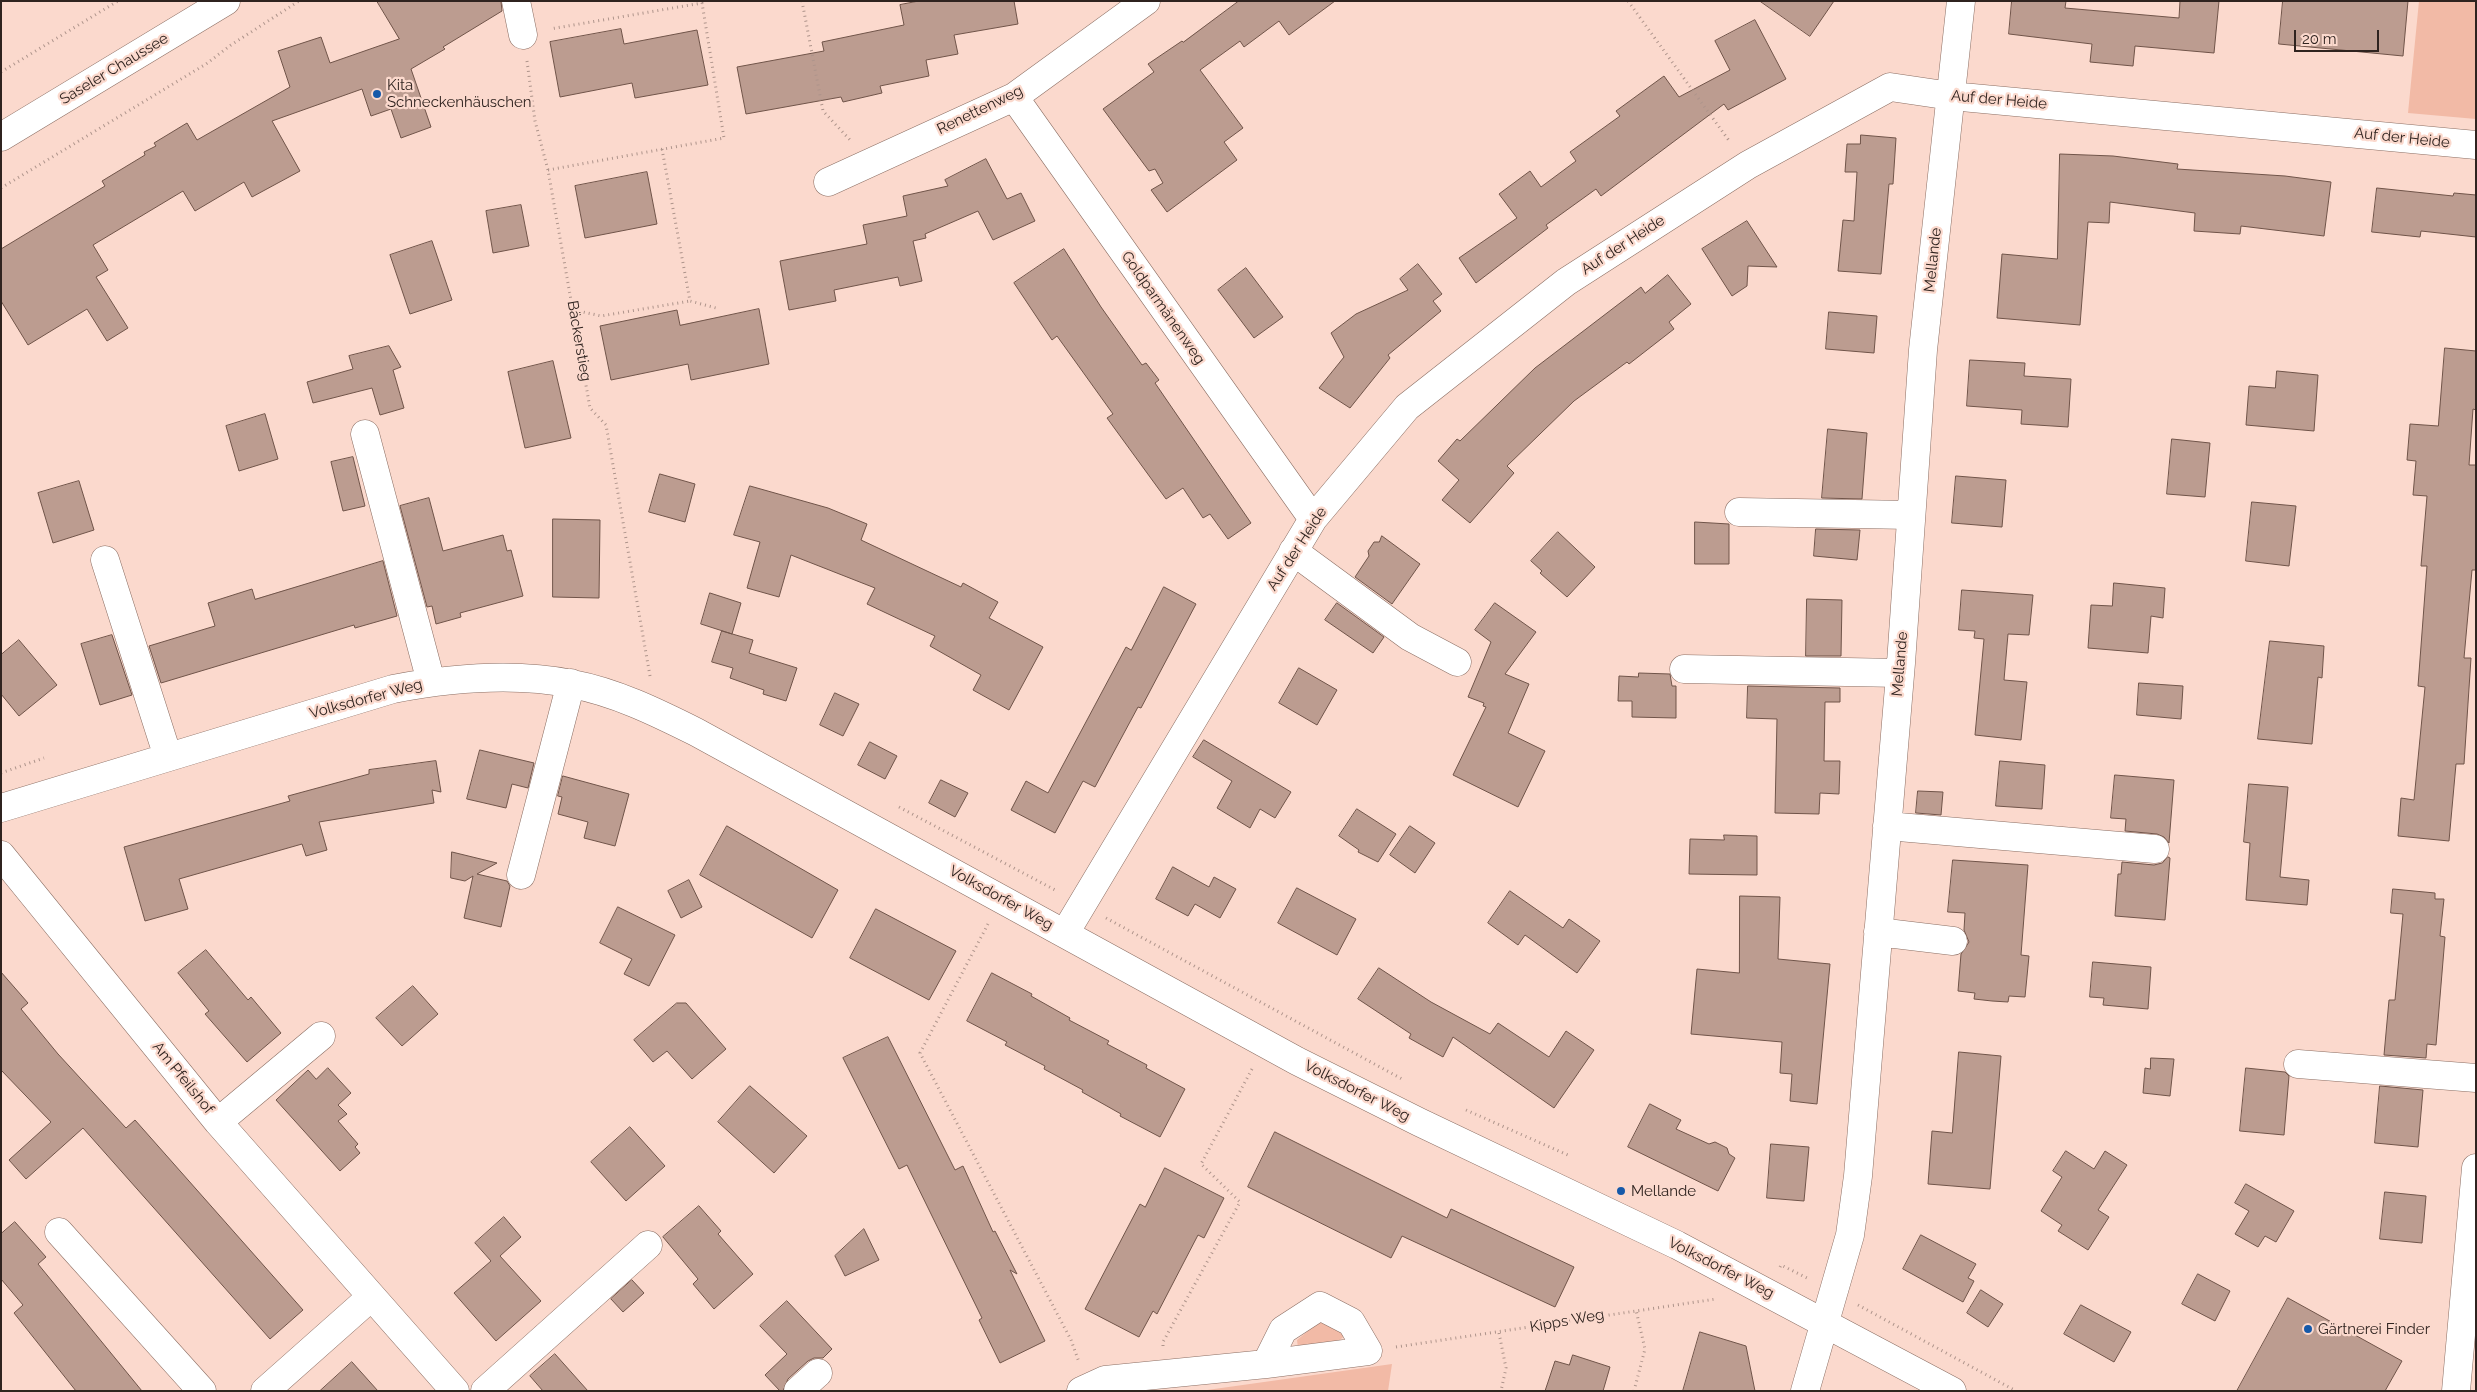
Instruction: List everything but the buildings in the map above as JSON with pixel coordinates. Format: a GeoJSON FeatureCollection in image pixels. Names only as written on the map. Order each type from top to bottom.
{"type":"FeatureCollection","features":[{"type":"Feature","properties":{"kind":"street","name":"Saseler Chaussee"},"geometry":{"type":"LineString","coordinates":[[1,137],[226,1]]}},
{"type":"Feature","properties":{"kind":"street","name":"Renettenweg"},"geometry":{"type":"LineString","coordinates":[[828,182],[1014,97],[1146,1]]}},
{"type":"Feature","properties":{"kind":"street","name":"Mellande"},"geometry":{"type":"LineString","coordinates":[[1805,1391],[1850,1235],[1857,1186],[1900,673],[1923,350],[1962,1]]}},
{"type":"Feature","properties":{"kind":"street","name":"Auf der Heide"},"geometry":{"type":"LineString","coordinates":[[1065,933],[1313,519],[1407,407],[1566,282],[1748,165],[1890,87],[1951,96],[2476,145]]}},
{"type":"Feature","properties":{"kind":"street","name":"Goldparmänenweg"},"geometry":{"type":"LineString","coordinates":[[1014,97],[1313,519]]}},
{"type":"Feature","properties":{"kind":"street"},"geometry":{"type":"LineString","coordinates":[[365,434],[431,682]]}},
{"type":"Feature","properties":{"kind":"street"},"geometry":{"type":"LineString","coordinates":[[1739,512],[1911,515]]}},
{"type":"Feature","properties":{"kind":"street"},"geometry":{"type":"LineString","coordinates":[[1293,551],[1410,637],[1457,662]]}},
{"type":"Feature","properties":{"kind":"street"},"geometry":{"type":"LineString","coordinates":[[105,560],[168,757]]}},
{"type":"Feature","properties":{"kind":"street"},"geometry":{"type":"LineString","coordinates":[[1684,669],[1900,673]]}},
{"type":"Feature","properties":{"kind":"street","name":"Volksdorfer Weg"},"geometry":{"type":"LineString","coordinates":[[1,808],[356,698],[431,682],[514,678],[571,683],[623,698],[668,718],[1266,1044],[1427,1126],[1668,1240],[1952,1391]]}},
{"type":"Feature","properties":{"kind":"street"},"geometry":{"type":"LineString","coordinates":[[521,875],[571,683]]}},
{"type":"Feature","properties":{"kind":"street"},"geometry":{"type":"LineString","coordinates":[[1887,826],[2155,849]]}},
{"type":"Feature","properties":{"kind":"street","name":"Am Pfeilshof"},"geometry":{"type":"LineString","coordinates":[[1,854],[218,1122],[455,1391]]}},
{"type":"Feature","properties":{"kind":"street"},"geometry":{"type":"LineString","coordinates":[[1878,932],[1953,941]]}},
{"type":"Feature","properties":{"kind":"street"},"geometry":{"type":"LineString","coordinates":[[218,1122],[321,1036]]}},
{"type":"Feature","properties":{"kind":"street"},"geometry":{"type":"LineString","coordinates":[[2298,1064],[2476,1078]]}},
{"type":"Feature","properties":{"kind":"street"},"geometry":{"type":"LineString","coordinates":[[2456,1391],[2472,1231],[2476,1168]]}},
{"type":"Feature","properties":{"kind":"street"},"geometry":{"type":"LineString","coordinates":[[59,1232],[202,1391]]}},
{"type":"Feature","properties":{"kind":"street"},"geometry":{"type":"LineString","coordinates":[[485,1391],[648,1245]]}},
{"type":"Feature","properties":{"kind":"street"},"geometry":{"type":"LineString","coordinates":[[265,1391],[371,1297]]}},
{"type":"Feature","properties":{"kind":"street"},"geometry":{"type":"LineString","coordinates":[[1085,1389],[1105,1380],[1266,1364],[1368,1350],[1352,1322],[1320,1306],[1283,1330],[1266,1364]]}},
{"type":"Feature","properties":{"kind":"street"},"geometry":{"type":"LineString","coordinates":[[798,1391],[818,1373]]}},
{"type":"Feature","properties":{"kind":"path"},"geometry":{"type":"LineString","coordinates":[[1,72],[118,1]]}},
{"type":"Feature","properties":{"kind":"path"},"geometry":{"type":"LineString","coordinates":[[1,188],[206,64],[231,45],[299,1]]}},
{"type":"Feature","properties":{"kind":"path"},"geometry":{"type":"LineString","coordinates":[[802,1],[823,110],[870,162]]}},
{"type":"Feature","properties":{"kind":"path"},"geometry":{"type":"LineString","coordinates":[[1628,1],[1748,165]]}},
{"type":"Feature","properties":{"kind":"path"},"geometry":{"type":"LineString","coordinates":[[522,20],[702,3],[724,138],[548,170]]}},
{"type":"Feature","properties":{"kind":"path","name":"Bäckerstieg"},"geometry":{"type":"LineString","coordinates":[[522,20],[535,121],[548,170],[590,408],[606,424],[650,676]]}},
{"type":"Feature","properties":{"kind":"path"},"geometry":{"type":"LineString","coordinates":[[662,149],[690,301]]}},
{"type":"Feature","properties":{"kind":"path"},"geometry":{"type":"LineString","coordinates":[[574,310],[600,316],[690,301],[716,308]]}},
{"type":"Feature","properties":{"kind":"path"},"geometry":{"type":"LineString","coordinates":[[1,773],[44,758]]}},
{"type":"Feature","properties":{"kind":"path"},"geometry":{"type":"LineString","coordinates":[[899,807],[1066,896]]}},
{"type":"Feature","properties":{"kind":"path"},"geometry":{"type":"LineString","coordinates":[[1001,899],[920,1053],[1071,1340],[1085,1389]]}},
{"type":"Feature","properties":{"kind":"path"},"geometry":{"type":"LineString","coordinates":[[1104,917],[1407,1082]]}},
{"type":"Feature","properties":{"kind":"path"},"geometry":{"type":"LineString","coordinates":[[1167,1374],[1162,1342],[1240,1202],[1201,1164],[1266,1044]]}},
{"type":"Feature","properties":{"kind":"path"},"geometry":{"type":"LineString","coordinates":[[1458,1107],[1570,1156]]}},
{"type":"Feature","properties":{"kind":"path","name":"Kipps Weg"},"geometry":{"type":"LineString","coordinates":[[1368,1350],[1499,1333],[1720,1298]]}},
{"type":"Feature","properties":{"kind":"path"},"geometry":{"type":"LineString","coordinates":[[1854,1303],[2016,1391]]}},
{"type":"Feature","properties":{"kind":"path"},"geometry":{"type":"LineString","coordinates":[[1634,1391],[1645,1349],[1636,1310]]}},
{"type":"Feature","properties":{"kind":"path"},"geometry":{"type":"LineString","coordinates":[[1499,1333],[1506,1368],[1501,1391]]}},
{"type":"Feature","properties":{"kind":"shaded area"},"geometry":{"type":"Polygon","coordinates":[[[2419,1],[2476,1],[2476,119],[2408,113],[2419,1]]]}},
{"type":"Feature","properties":{"kind":"shaded area"},"geometry":{"type":"Polygon","coordinates":[[[1325,1317],[1346,1332],[1343,1337],[1332,1344],[1298,1348],[1297,1340],[1325,1317]]]}},
{"type":"Feature","properties":{"kind":"shaded area"},"geometry":{"type":"Polygon","coordinates":[[[1392,1364],[1388,1391],[1200,1391],[1392,1364]]]}},
{"type":"Feature","properties":{"kind":"place","name":"Kita Schneckenhäuschen"},"geometry":{"type":"Point","coordinates":[377,94]}},
{"type":"Feature","properties":{"kind":"place","name":"Mellande"},"geometry":{"type":"Point","coordinates":[1621,1191]}},
{"type":"Feature","properties":{"kind":"place","name":"Gärtnerei Finder"},"geometry":{"type":"Point","coordinates":[2308,1329]}}]}
